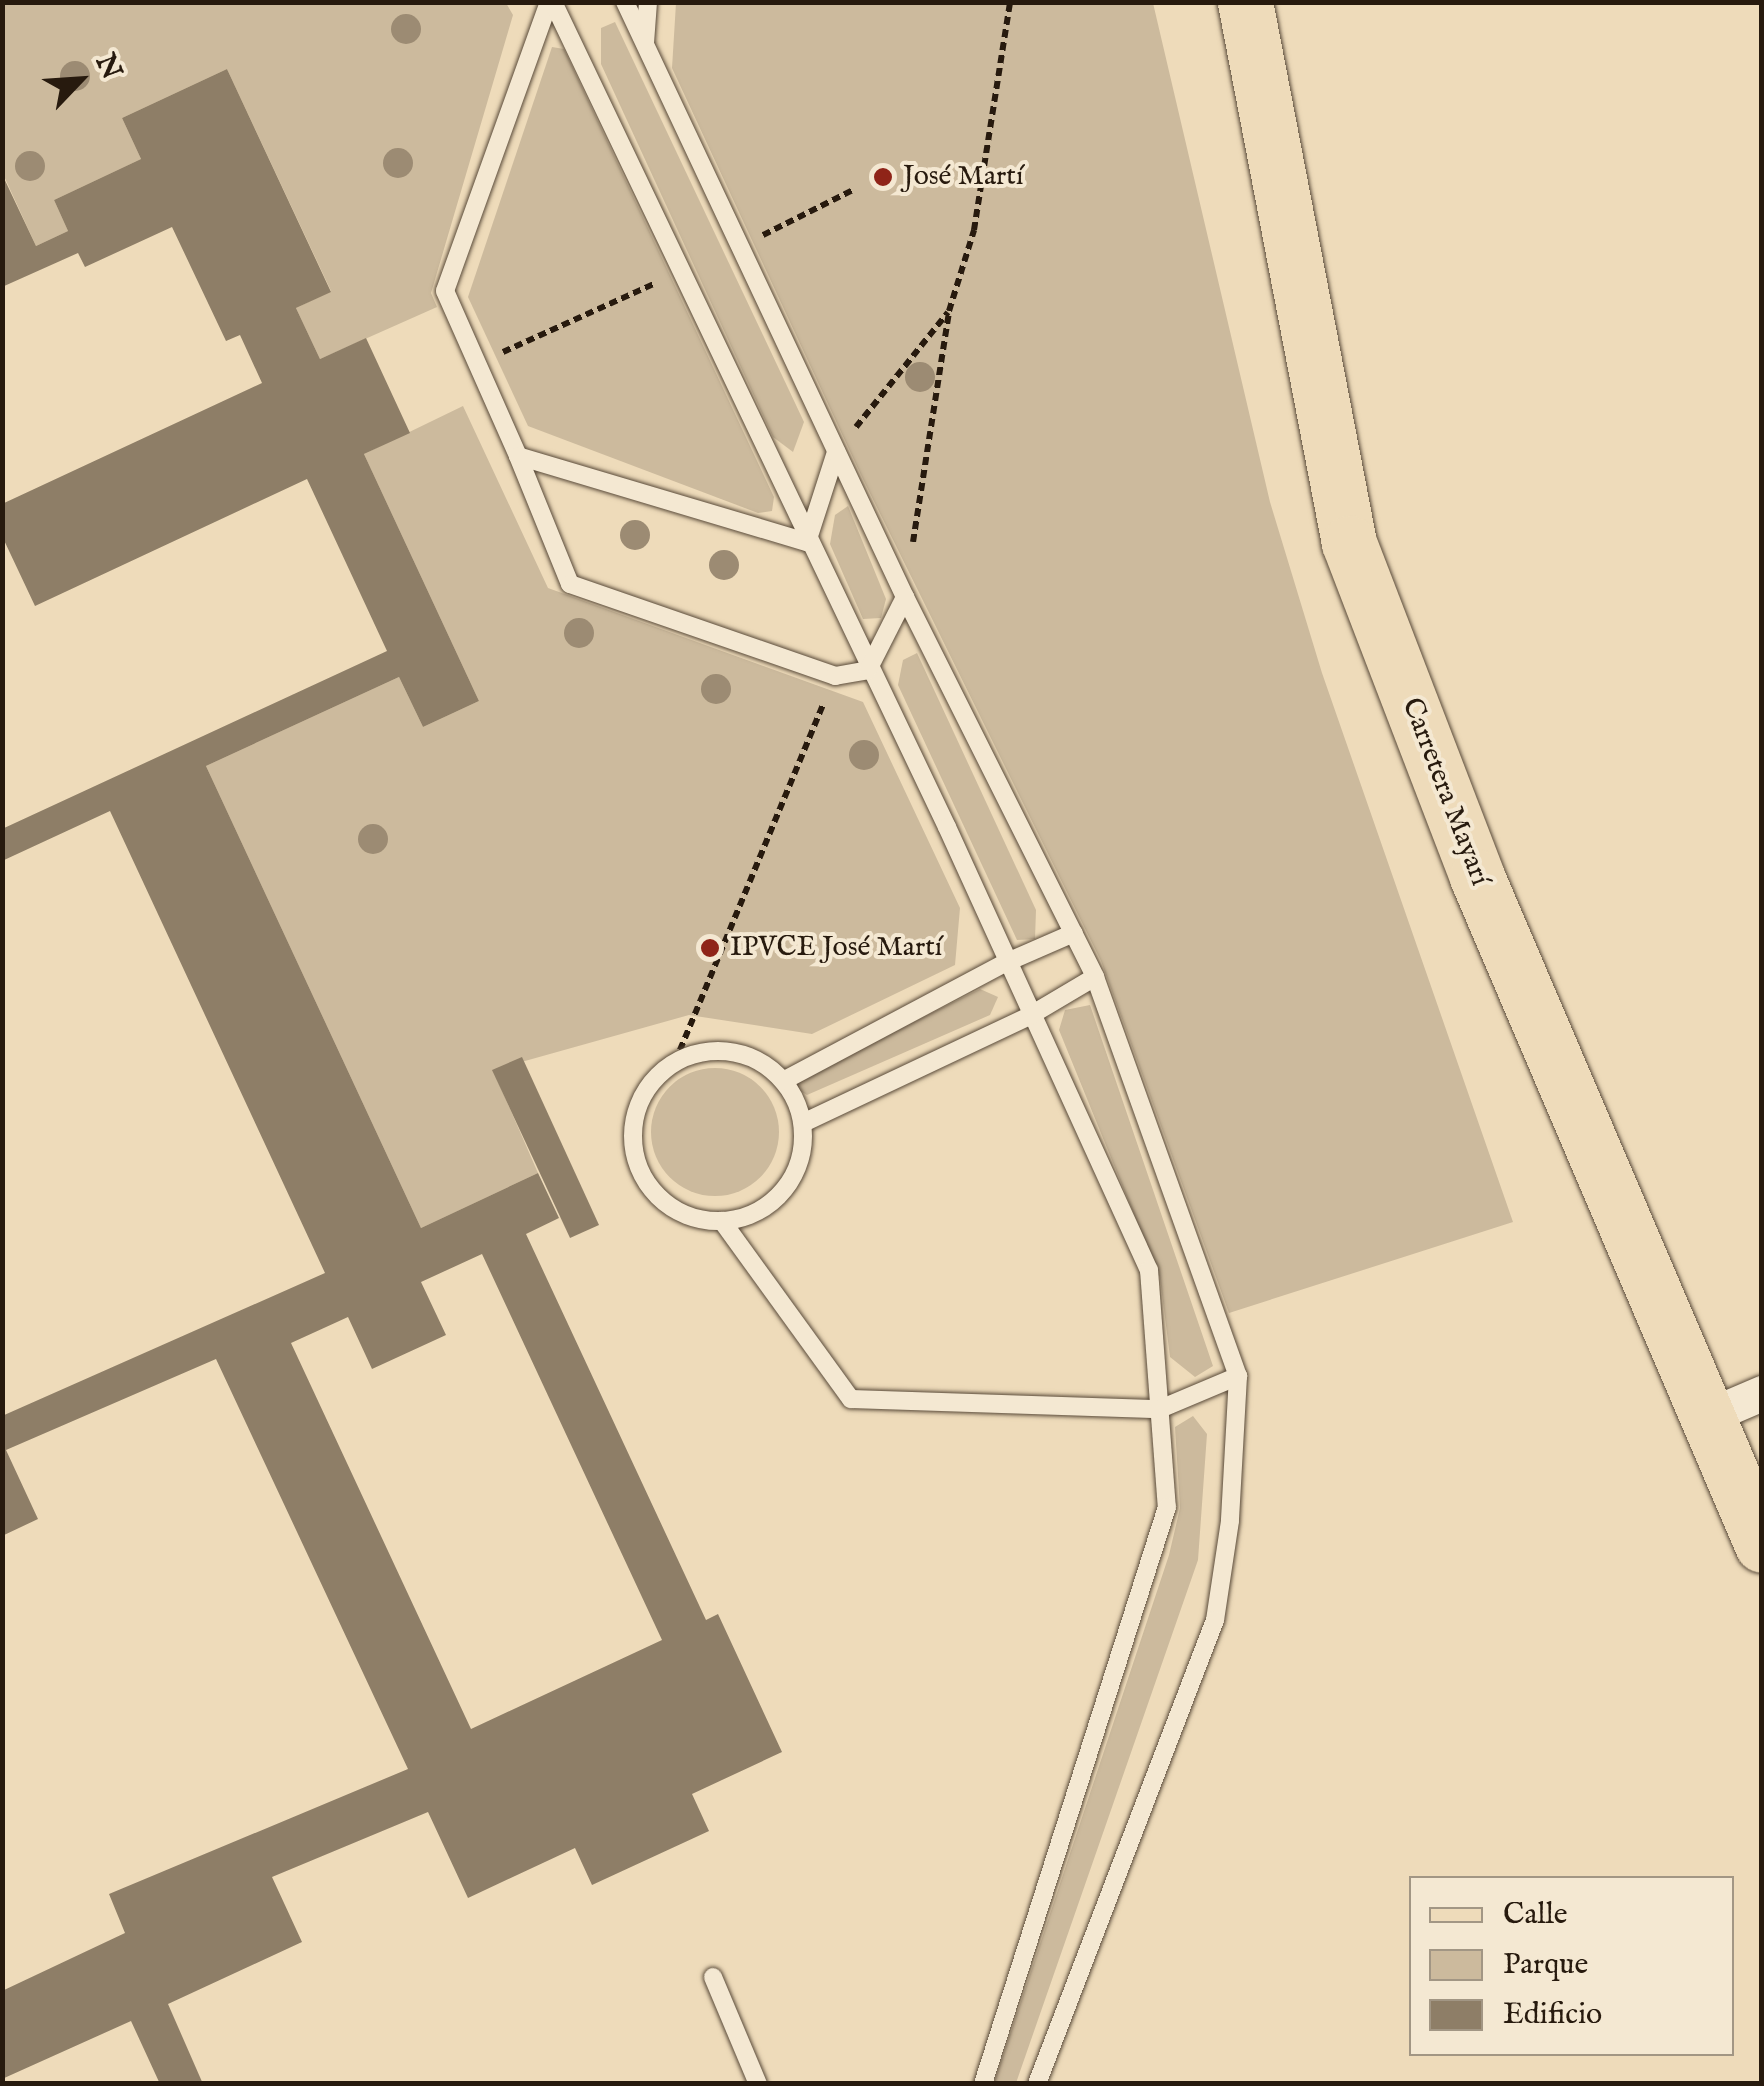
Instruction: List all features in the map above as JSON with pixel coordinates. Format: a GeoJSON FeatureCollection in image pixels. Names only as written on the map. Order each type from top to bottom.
{"type":"FeatureCollection","features":[{"type":"Feature","properties":{"kind":"main road","name":"Carretera Mayarí"},"geometry":{"type":"LineString","coordinates":[[1246,2],[1349,542],[1477,877],[1762,1544]]}},
{"type":"Feature","properties":{"kind":"street"},"geometry":{"type":"LineString","coordinates":[[1706,1417],[1762,1394]]}},
{"type":"Feature","properties":{"kind":"lane"},"geometry":{"type":"LineString","coordinates":[[551,2],[444,291],[570,584],[835,676],[868,670]]}},
{"type":"Feature","properties":{"kind":"lane"},"geometry":{"type":"LineString","coordinates":[[551,2],[806,542],[948,827],[1005,963],[1149,1270],[1168,1506],[983,2084]]}},
{"type":"Feature","properties":{"kind":"lane"},"geometry":{"type":"LineString","coordinates":[[626,2],[905,597],[1096,977],[1238,1376],[1230,1520],[1215,1620],[1037,2084]]}},
{"type":"Feature","properties":{"kind":"lane"},"geometry":{"type":"LineString","coordinates":[[645,48],[648,2]]}},
{"type":"Feature","properties":{"kind":"lane"},"geometry":{"type":"LineString","coordinates":[[806,542],[836,452]]}},
{"type":"Feature","properties":{"kind":"lane"},"geometry":{"type":"LineString","coordinates":[[518,456],[806,542]]}},
{"type":"Feature","properties":{"kind":"lane"},"geometry":{"type":"LineString","coordinates":[[868,670],[905,597]]}},
{"type":"Feature","properties":{"kind":"lane"},"geometry":{"type":"LineString","coordinates":[[783,1081],[1005,963],[1074,934]]}},
{"type":"Feature","properties":{"kind":"lane"},"geometry":{"type":"LineString","coordinates":[[803,1123],[1031,1015],[1096,977]]}},
{"type":"Feature","properties":{"kind":"lane"},"geometry":{"type":"LineString","coordinates":[[696,1052],[736,1052],[783,1081],[803,1123],[800,1161],[781,1194],[750,1216],[722,1222],[687,1216],[665,1203],[636,1162],[633,1136],[641,1098],[675,1062],[696,1052]]}},
{"type":"Feature","properties":{"kind":"lane"},"geometry":{"type":"LineString","coordinates":[[722,1222],[850,1399],[1160,1409],[1238,1376]]}},
{"type":"Feature","properties":{"kind":"lane"},"geometry":{"type":"LineString","coordinates":[[713,1977],[758,2084]]}},
{"type":"Feature","properties":{"kind":"path"},"geometry":{"type":"LineString","coordinates":[[905,597],[948,311],[974,230],[1010,2]]}},
{"type":"Feature","properties":{"kind":"path"},"geometry":{"type":"LineString","coordinates":[[836,452],[948,311]]}},
{"type":"Feature","properties":{"kind":"path"},"geometry":{"type":"LineString","coordinates":[[675,1062],[835,676]]}},
{"type":"Feature","properties":{"kind":"green space"},"geometry":{"type":"Polygon","coordinates":[[[2,3],[506,3],[513,15],[431,293],[437,307],[320,359],[296,308],[331,291],[227,69],[122,118],[141,159],[54,200],[68,231],[36,246],[3,174],[2,3]]]}},
{"type":"Feature","properties":{"kind":"green space"},"geometry":{"type":"Polygon","coordinates":[[[676,3],[1153,3],[1270,502],[1322,673],[1513,1222],[1229,1313],[1101,961],[861,475],[672,68],[676,3]]]}},
{"type":"Feature","properties":{"kind":"green space"},"geometry":{"type":"Polygon","coordinates":[[[615,22],[804,422],[793,452],[773,437],[601,64],[601,28],[615,22]]]}},
{"type":"Feature","properties":{"kind":"green space"},"geometry":{"type":"Polygon","coordinates":[[[552,47],[564,49],[774,497],[772,511],[758,513],[528,426],[468,297],[552,47]]]}},
{"type":"Feature","properties":{"kind":"green space"},"geometry":{"type":"Polygon","coordinates":[[[463,406],[548,588],[863,702],[960,908],[955,965],[812,1034],[689,1015],[493,1070],[538,1173],[421,1228],[206,766],[399,677],[423,727],[479,701],[364,454],[463,406]]]}},
{"type":"Feature","properties":{"kind":"green space"},"geometry":{"type":"Polygon","coordinates":[[[848,506],[886,599],[881,618],[863,619],[830,544],[835,515],[848,506]]]}},
{"type":"Feature","properties":{"kind":"green space"},"geometry":{"type":"Polygon","coordinates":[[[917,653],[1036,910],[1035,939],[1017,940],[898,685],[903,660],[917,653]]]}},
{"type":"Feature","properties":{"kind":"green space"},"geometry":{"type":"Polygon","coordinates":[[[980,989],[998,997],[990,1015],[807,1095],[797,1089],[795,1081],[980,989]]]}},
{"type":"Feature","properties":{"kind":"green space"},"geometry":{"type":"Polygon","coordinates":[[[1090,1005],[1213,1366],[1195,1377],[1170,1357],[1160,1278],[1059,1030],[1065,1010],[1090,1005]]]}},
{"type":"Feature","properties":{"kind":"green space"},"geometry":{"type":"Polygon","coordinates":[[[715,1068],[740,1073],[760,1087],[774,1107],[779,1132],[774,1157],[760,1177],[740,1191],[715,1196],[690,1191],[670,1177],[656,1157],[651,1132],[656,1107],[670,1087],[690,1073],[715,1068]]]}},
{"type":"Feature","properties":{"kind":"green space"},"geometry":{"type":"Polygon","coordinates":[[[1193,1416],[1207,1434],[1198,1560],[1016,2083],[994,2083],[1169,1555],[1180,1508],[1175,1427],[1193,1416]]]}},
{"type":"Feature","properties":{"kind":"building"},"geometry":{"type":"Polygon","coordinates":[[[227,69],[331,292],[296,308],[320,359],[366,338],[410,433],[364,454],[479,701],[423,727],[399,677],[206,766],[421,1228],[538,1173],[559,1218],[526,1234],[706,1620],[718,1614],[782,1752],[692,1794],[709,1831],[592,1885],[575,1848],[468,1898],[428,1812],[272,1877],[302,1942],[168,2004],[203,2084],[160,2084],[131,2021],[2,2079],[2,1991],[125,1933],[109,1894],[408,1769],[216,1359],[6,1450],[38,1519],[2,1536],[2,1416],[325,1273],[110,811],[2,861],[2,829],[387,651],[307,479],[35,606],[2,536],[2,504],[262,383],[240,335],[226,341],[172,227],[85,267],[78,253],[2,287],[2,174],[36,246],[68,231],[54,200],[141,159],[122,118],[227,69]],[[482,1254],[421,1282],[446,1335],[372,1369],[348,1317],[291,1343],[471,1729],[662,1640],[482,1254]]]}},
{"type":"Feature","properties":{"kind":"building"},"geometry":{"type":"Polygon","coordinates":[[[522,1057],[599,1225],[570,1238],[492,1070],[522,1057]]]}},
{"type":"Feature","properties":{"kind":"place","name":"José Martí"},"geometry":{"type":"Point","coordinates":[883,177]}},
{"type":"Feature","properties":{"kind":"place","name":"IPVCE José Martí"},"geometry":{"type":"Point","coordinates":[710,948]}}]}
